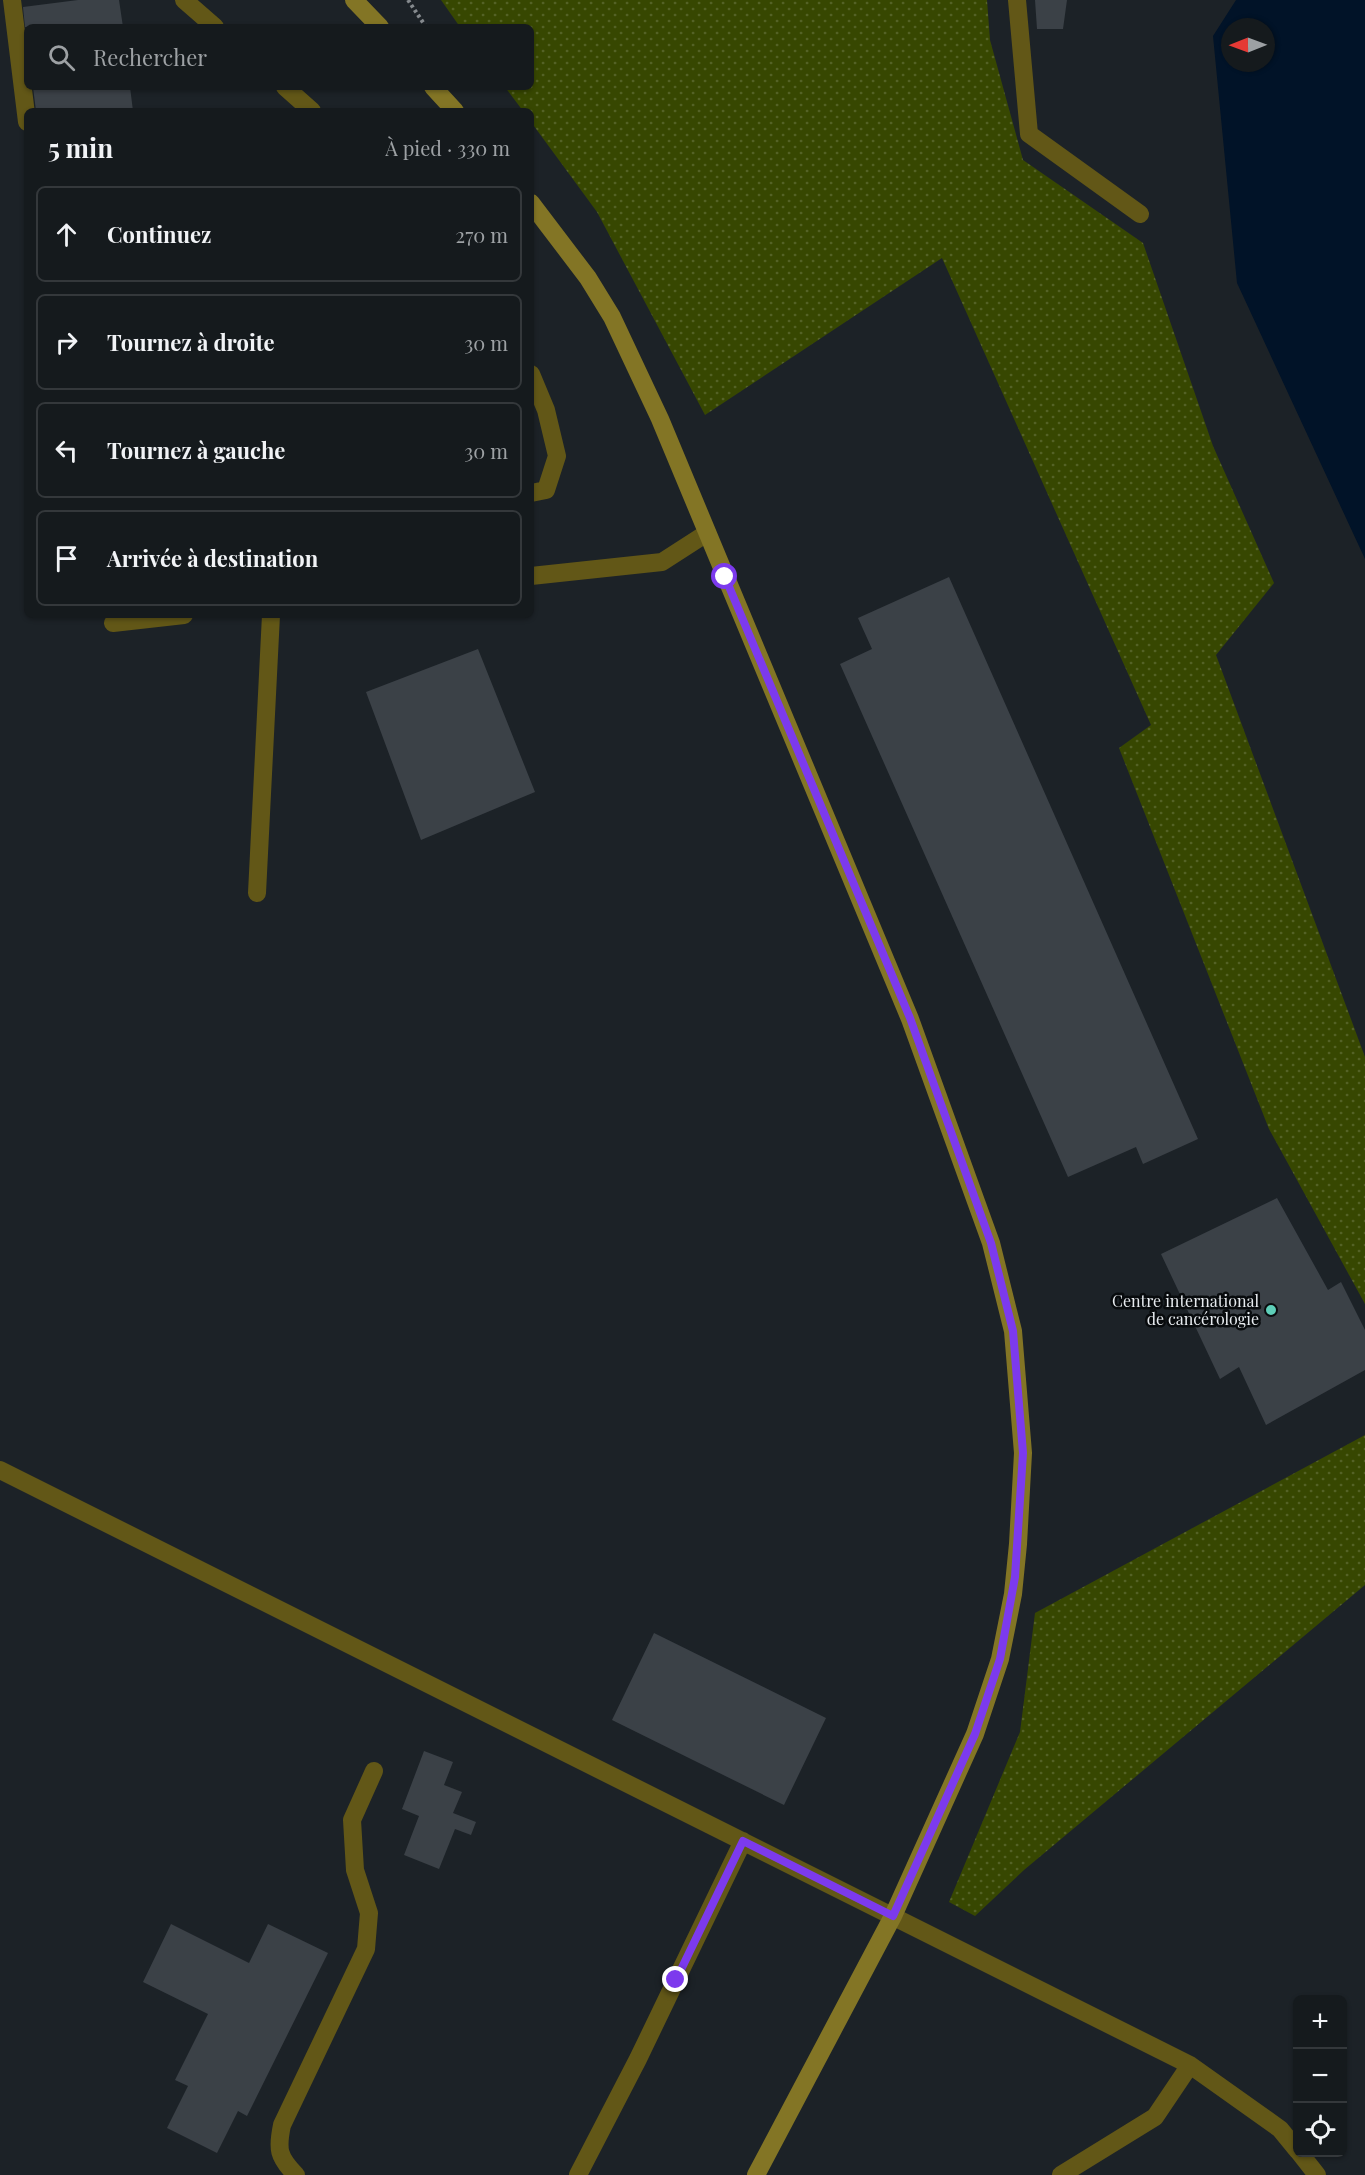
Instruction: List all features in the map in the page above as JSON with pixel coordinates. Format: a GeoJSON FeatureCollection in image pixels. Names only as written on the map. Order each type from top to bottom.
{"type":"FeatureCollection","features":[{"type":"Feature","properties":{"kind":"main road"},"geometry":{"type":"LineString","coordinates":[[359,3],[377,24]]}},
{"type":"Feature","properties":{"kind":"main road"},"geometry":{"type":"LineString","coordinates":[[436,90],[452,108]]}},
{"type":"Feature","properties":{"kind":"main road"},"geometry":{"type":"LineString","coordinates":[[534,207],[588,278],[612,317],[655,409],[910,1018],[991,1243],[1013,1331],[1023,1453],[1014,1584],[1000,1659],[975,1734],[893,1916],[756,2175]]}},
{"type":"Feature","properties":{"kind":"lane"},"geometry":{"type":"LineString","coordinates":[[12,0],[25,108]]}},
{"type":"Feature","properties":{"kind":"lane"},"geometry":{"type":"LineString","coordinates":[[184,0],[212,24]]}},
{"type":"Feature","properties":{"kind":"lane"},"geometry":{"type":"LineString","coordinates":[[1017,0],[1029,134],[1140,214]]}},
{"type":"Feature","properties":{"kind":"lane"},"geometry":{"type":"LineString","coordinates":[[288,90],[309,108]]}},
{"type":"Feature","properties":{"kind":"lane"},"geometry":{"type":"LineString","coordinates":[[534,381],[546,410],[557,456],[546,490],[534,492]]}},
{"type":"Feature","properties":{"kind":"lane"},"geometry":{"type":"LineString","coordinates":[[534,576],[662,562],[707,533]]}},
{"type":"Feature","properties":{"kind":"lane"},"geometry":{"type":"LineString","coordinates":[[113,623],[157,618]]}},
{"type":"Feature","properties":{"kind":"lane"},"geometry":{"type":"LineString","coordinates":[[257,893],[271,618]]}},
{"type":"Feature","properties":{"kind":"lane"},"geometry":{"type":"LineString","coordinates":[[0,1470],[1190,2065],[1280,2129],[1293,2146]]}},
{"type":"Feature","properties":{"kind":"lane"},"geometry":{"type":"LineString","coordinates":[[296,2175],[284,2163],[278,2146],[282,2125],[366,1948],[369,1913],[355,1870],[352,1820],[374,1771]]}},
{"type":"Feature","properties":{"kind":"lane"},"geometry":{"type":"LineString","coordinates":[[578,2175],[638,2059],[743,1841]]}},
{"type":"Feature","properties":{"kind":"lane"},"geometry":{"type":"LineString","coordinates":[[1060,2175],[1155,2117],[1190,2065]]}},
{"type":"Feature","properties":{"kind":"lane"},"geometry":{"type":"LineString","coordinates":[[1302,2157],[1317,2175]]}},
{"type":"Feature","properties":{"kind":"path"},"geometry":{"type":"LineString","coordinates":[[408,0],[424,24]]}},
{"type":"Feature","properties":{"kind":"green space"},"geometry":{"type":"Polygon","coordinates":[[[441,0],[987,0],[990,40],[1023,160],[1143,243],[1213,446],[1274,583],[1216,655],[1365,1057],[1365,1304],[1269,1129],[1119,748],[1151,725],[942,258],[705,415],[597,212],[534,126],[534,108],[521,108],[507,90],[534,90],[534,24],[458,24],[441,0]]]}},
{"type":"Feature","properties":{"kind":"green space"},"geometry":{"type":"Polygon","coordinates":[[[1365,1435],[1365,1585],[1024,1870],[975,1916],[949,1902],[1020,1732],[1035,1613],[1365,1435]]]}},
{"type":"Feature","properties":{"kind":"water"},"geometry":{"type":"Polygon","coordinates":[[[1236,0],[1365,0],[1365,559],[1237,283],[1213,36],[1221,23],[1221,72],[1275,72],[1275,18],[1224,18],[1236,0]]]}},
{"type":"Feature","properties":{"kind":"building"},"geometry":{"type":"Polygon","coordinates":[[[78,0],[119,0],[123,24],[25,24],[23,7],[78,0]]]}},
{"type":"Feature","properties":{"kind":"building"},"geometry":{"type":"Polygon","coordinates":[[[1035,0],[1067,0],[1063,29],[1037,29],[1035,0]]]}},
{"type":"Feature","properties":{"kind":"building"},"geometry":{"type":"Polygon","coordinates":[[[33,90],[130,90],[133,108],[36,108],[33,90]]]}},
{"type":"Feature","properties":{"kind":"building"},"geometry":{"type":"Polygon","coordinates":[[[949,577],[1198,1139],[1143,1164],[1136,1147],[1068,1177],[840,664],[872,649],[858,618],[949,577]]]}},
{"type":"Feature","properties":{"kind":"building"},"geometry":{"type":"Polygon","coordinates":[[[478,649],[535,792],[421,840],[366,692],[478,649]]]}},
{"type":"Feature","properties":{"kind":"building","name":"Centre international de cancérologie"},"geometry":{"type":"Polygon","coordinates":[[[1277,1198],[1328,1290],[1341,1282],[1365,1330],[1365,1370],[1266,1425],[1239,1367],[1220,1379],[1161,1254],[1277,1198]]]}},
{"type":"Feature","properties":{"kind":"building"},"geometry":{"type":"Polygon","coordinates":[[[654,1633],[826,1718],[784,1805],[612,1720],[654,1633]]]}},
{"type":"Feature","properties":{"kind":"building"},"geometry":{"type":"Polygon","coordinates":[[[424,1751],[453,1762],[444,1785],[462,1792],[453,1813],[476,1822],[471,1835],[455,1829],[439,1869],[404,1855],[419,1816],[402,1809],[424,1751]]]}},
{"type":"Feature","properties":{"kind":"building"},"geometry":{"type":"Polygon","coordinates":[[[171,1924],[249,1963],[268,1924],[328,1953],[247,2116],[238,2111],[217,2153],[167,2128],[188,2086],[175,2080],[208,2014],[143,1982],[171,1924]]]}},
{"type":"Feature","properties":{"kind":"place","name":"Centre international de cancérologie"},"geometry":{"type":"Point","coordinates":[1271,1310]}},
{"type":"Feature","properties":{"kind":"route"},"geometry":{"type":"LineString","coordinates":[[676,1980],[743,1841],[893,1916],[975,1734],[1000,1659],[1015,1577],[1023,1453],[1013,1331],[991,1243],[910,1018],[725,577]]}}]}
